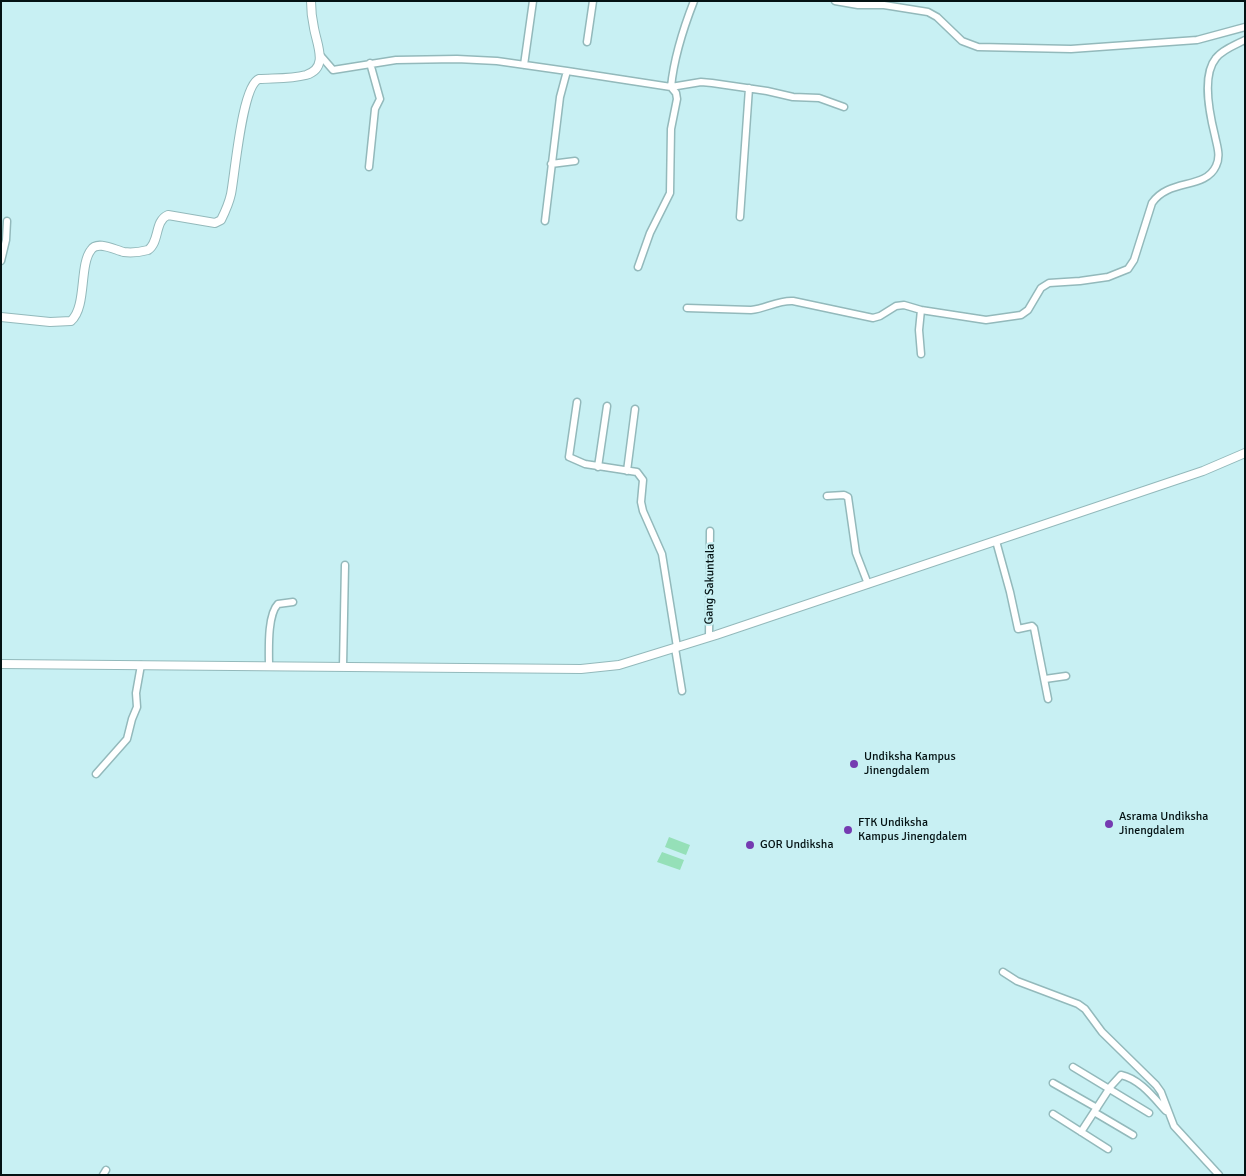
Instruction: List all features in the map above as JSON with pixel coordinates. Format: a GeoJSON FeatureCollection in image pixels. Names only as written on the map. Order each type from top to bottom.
{"type":"FeatureCollection","features":[{"type":"Feature","properties":{"kind":"street"},"geometry":{"type":"LineString","coordinates":[[524,65],[533,1]]}},
{"type":"Feature","properties":{"kind":"street"},"geometry":{"type":"LineString","coordinates":[[587,42],[592,1]]}},
{"type":"Feature","properties":{"kind":"street"},"geometry":{"type":"LineString","coordinates":[[638,268],[650,233],[670,195],[671,129],[677,99],[676,93],[671,87],[675,58],[694,1]]}},
{"type":"Feature","properties":{"kind":"street"},"geometry":{"type":"LineString","coordinates":[[835,1],[858,5],[884,5],[928,12],[937,17],[962,41],[972,47],[1071,49],[1197,40],[1245,27]]}},
{"type":"Feature","properties":{"kind":"street"},"geometry":{"type":"LineString","coordinates":[[1,317],[50,322],[72,321],[79,306],[86,262],[92,248],[100,246],[127,252],[148,250],[156,241],[161,220],[168,215],[215,223],[220,221],[230,196],[241,127],[253,82],[259,79],[296,77],[308,74],[316,69],[320,61],[314,29],[313,2]]}},
{"type":"Feature","properties":{"kind":"street"},"geometry":{"type":"LineString","coordinates":[[687,308],[751,310],[783,301],[793,301],[868,318],[880,316],[901,305],[986,320],[1021,315],[1028,310],[1041,288],[1049,283],[1108,277],[1128,269],[1134,260],[1147,217],[1160,193],[1177,185],[1200,180],[1209,176],[1215,169],[1219,153],[1212,123],[1208,91],[1209,71],[1216,57],[1245,40]]}},
{"type":"Feature","properties":{"kind":"street"},"geometry":{"type":"LineString","coordinates":[[320,55],[333,70],[396,60],[497,60],[671,87],[701,82],[749,88],[793,98],[819,98],[844,107]]}},
{"type":"Feature","properties":{"kind":"street"},"geometry":{"type":"LineString","coordinates":[[369,167],[375,109],[380,99],[370,63]]}},
{"type":"Feature","properties":{"kind":"street"},"geometry":{"type":"LineString","coordinates":[[545,221],[560,97],[567,72]]}},
{"type":"Feature","properties":{"kind":"street"},"geometry":{"type":"LineString","coordinates":[[740,216],[749,88]]}},
{"type":"Feature","properties":{"kind":"street"},"geometry":{"type":"LineString","coordinates":[[551,164],[575,161]]}},
{"type":"Feature","properties":{"kind":"street"},"geometry":{"type":"LineString","coordinates":[[1,261],[6,240],[7,221]]}},
{"type":"Feature","properties":{"kind":"street"},"geometry":{"type":"LineString","coordinates":[[921,354],[919,330],[922,310]]}},
{"type":"Feature","properties":{"kind":"street"},"geometry":{"type":"LineString","coordinates":[[577,402],[569,457],[598,467],[636,472],[643,480],[641,502],[643,511],[662,554],[682,691]]}},
{"type":"Feature","properties":{"kind":"street"},"geometry":{"type":"LineString","coordinates":[[598,467],[607,406]]}},
{"type":"Feature","properties":{"kind":"street"},"geometry":{"type":"LineString","coordinates":[[627,471],[635,410]]}},
{"type":"Feature","properties":{"kind":"street"},"geometry":{"type":"LineString","coordinates":[[1,664],[602,668],[626,663],[709,637],[868,584],[1204,471],[1245,453]]}},
{"type":"Feature","properties":{"kind":"street"},"geometry":{"type":"LineString","coordinates":[[827,496],[844,495],[848,497],[856,554],[868,584]]}},
{"type":"Feature","properties":{"kind":"street","name":"Gang Sakuntala"},"geometry":{"type":"LineString","coordinates":[[709,637],[710,532]]}},
{"type":"Feature","properties":{"kind":"street"},"geometry":{"type":"LineString","coordinates":[[996,541],[1018,629],[1034,627],[1048,699]]}},
{"type":"Feature","properties":{"kind":"street"},"geometry":{"type":"LineString","coordinates":[[343,666],[345,565]]}},
{"type":"Feature","properties":{"kind":"street"},"geometry":{"type":"LineString","coordinates":[[269,666],[272,613],[278,604],[293,602]]}},
{"type":"Feature","properties":{"kind":"street"},"geometry":{"type":"LineString","coordinates":[[96,774],[127,739],[137,707],[136,693],[141,665]]}},
{"type":"Feature","properties":{"kind":"street"},"geometry":{"type":"LineString","coordinates":[[1044,680],[1066,676]]}},
{"type":"Feature","properties":{"kind":"street"},"geometry":{"type":"LineString","coordinates":[[1003,972],[1018,981],[1078,1004],[1085,1009],[1102,1032],[1156,1085],[1178,1132],[1202,1154],[1219,1175]]}},
{"type":"Feature","properties":{"kind":"street"},"geometry":{"type":"LineString","coordinates":[[1073,1067],[1149,1113]]}},
{"type":"Feature","properties":{"kind":"street"},"geometry":{"type":"LineString","coordinates":[[1081,1132],[1118,1077],[1125,1076],[1142,1086],[1167,1112]]}},
{"type":"Feature","properties":{"kind":"street"},"geometry":{"type":"LineString","coordinates":[[1053,1083],[1133,1135]]}},
{"type":"Feature","properties":{"kind":"street"},"geometry":{"type":"LineString","coordinates":[[1053,1114],[1108,1149]]}},
{"type":"Feature","properties":{"kind":"green space"},"geometry":{"type":"Polygon","coordinates":[[[669,837],[690,845],[686,855],[665,847],[669,837]]]}},
{"type":"Feature","properties":{"kind":"green space"},"geometry":{"type":"Polygon","coordinates":[[[662,852],[684,860],[680,870],[657,862],[662,852]]]}},
{"type":"Feature","properties":{"kind":"place","name":"Undiksha Kampus Jinengdalem"},"geometry":{"type":"Point","coordinates":[854,764]}},
{"type":"Feature","properties":{"kind":"place","name":"Asrama Undiksha Jinengdalem"},"geometry":{"type":"Point","coordinates":[1109,824]}},
{"type":"Feature","properties":{"kind":"place","name":"FTK Undiksha Kampus Jinengdalem"},"geometry":{"type":"Point","coordinates":[848,830]}},
{"type":"Feature","properties":{"kind":"place","name":"GOR Undiksha"},"geometry":{"type":"Point","coordinates":[750,845]}}]}
